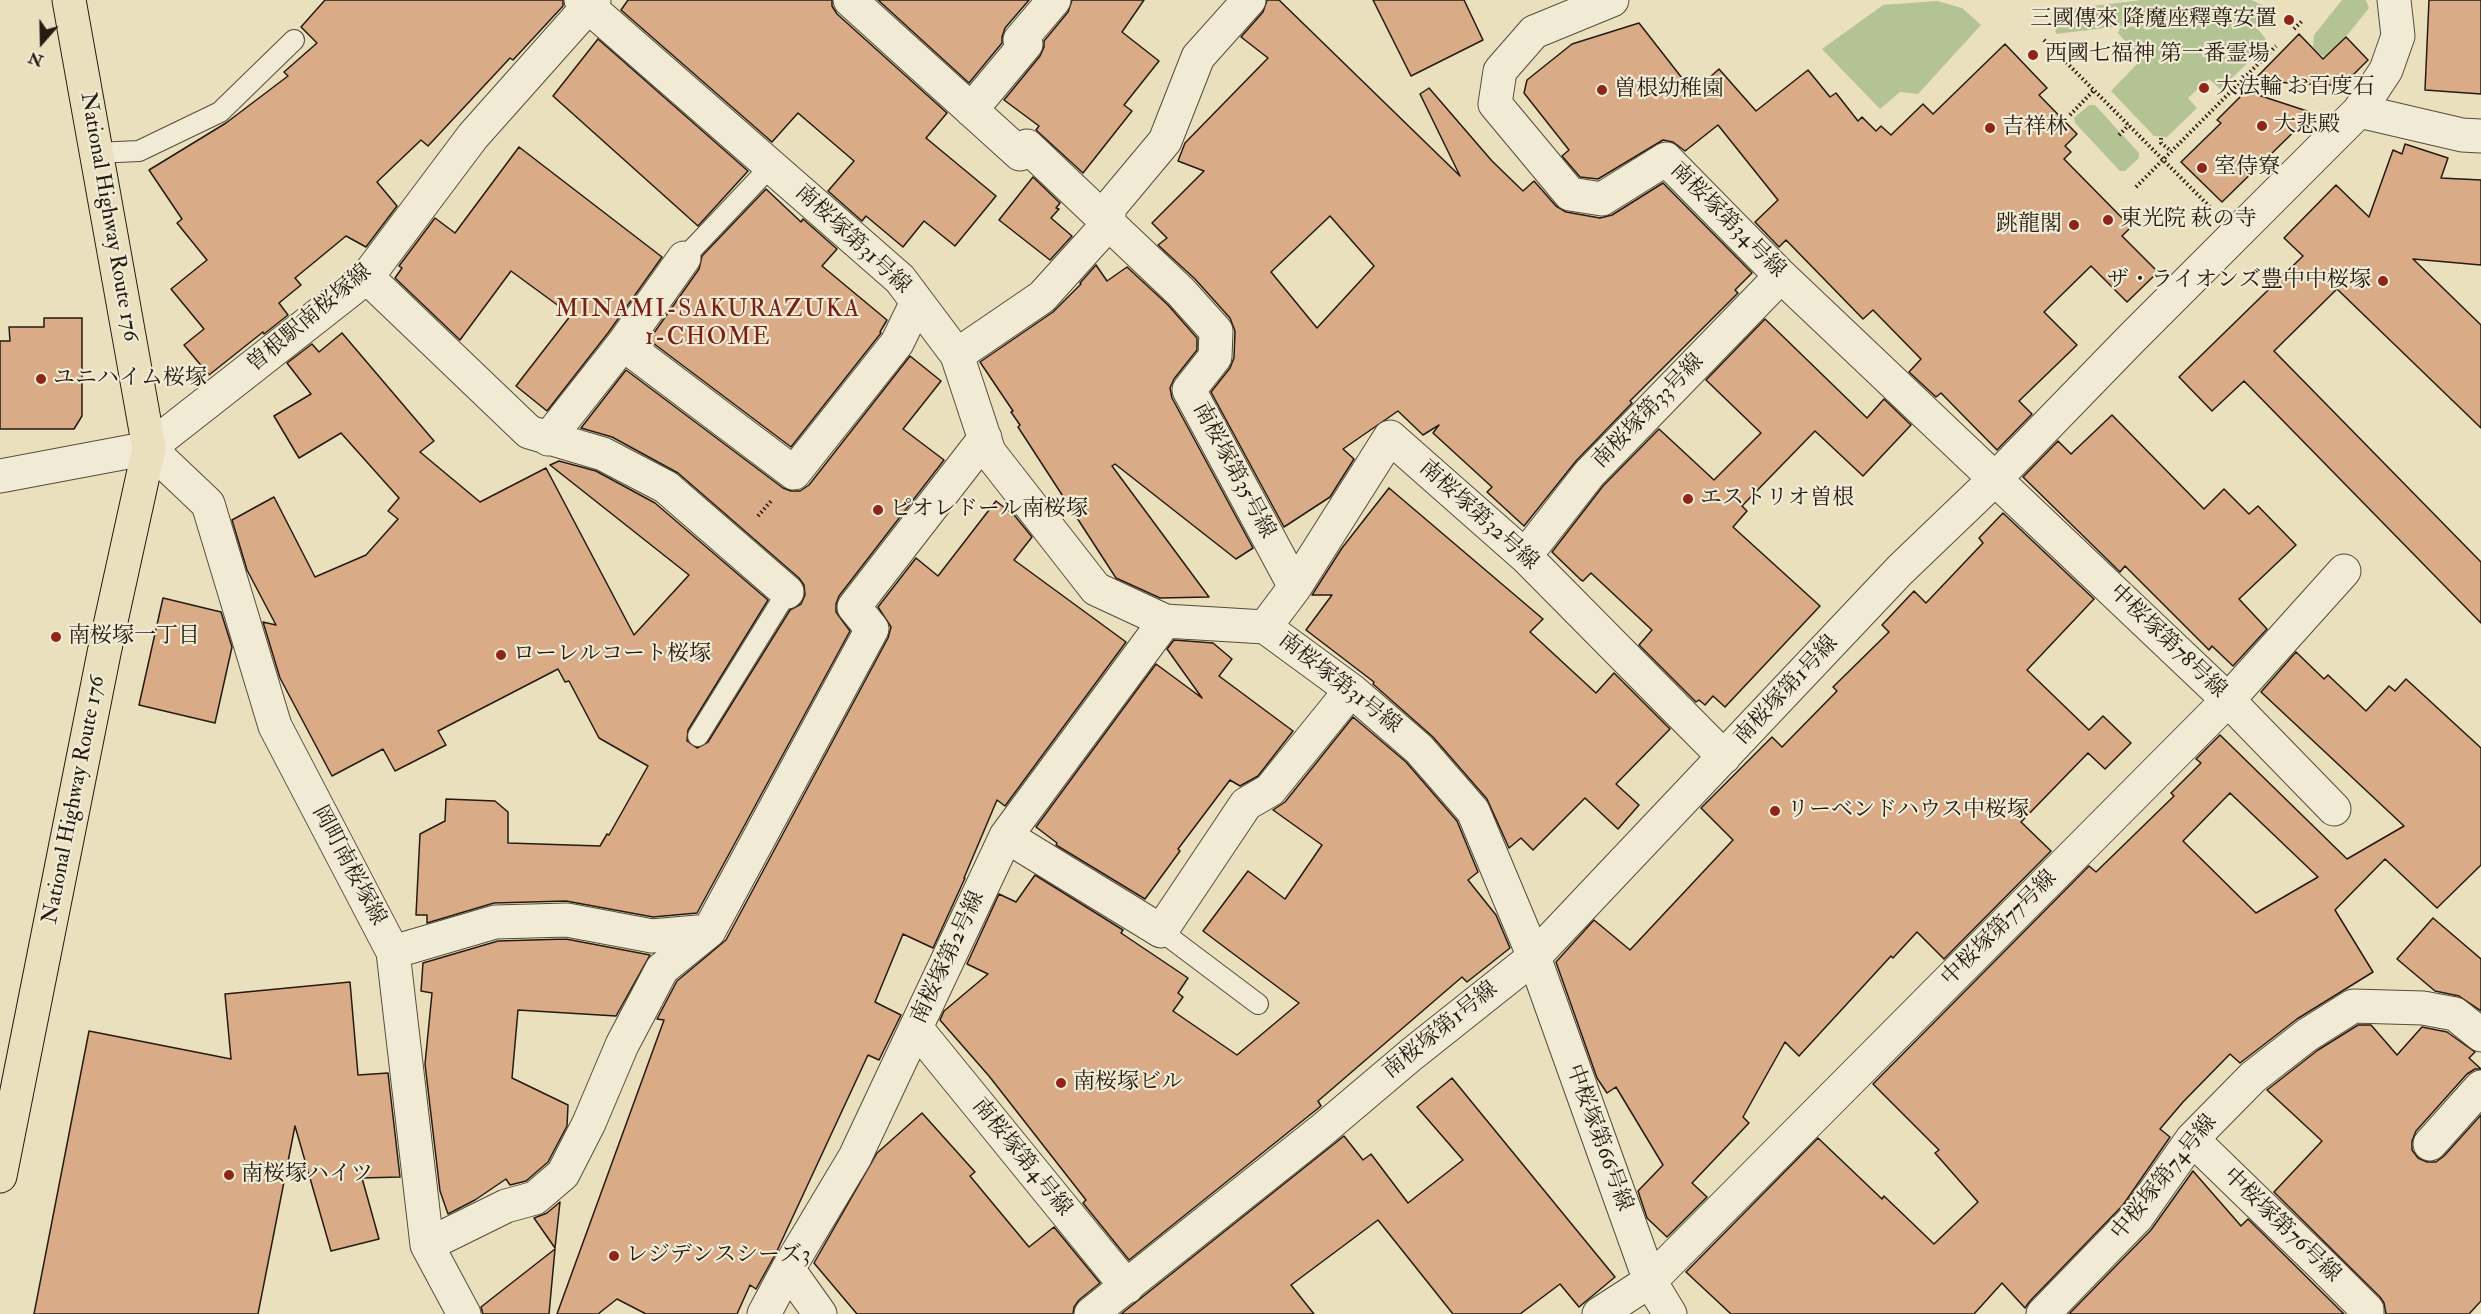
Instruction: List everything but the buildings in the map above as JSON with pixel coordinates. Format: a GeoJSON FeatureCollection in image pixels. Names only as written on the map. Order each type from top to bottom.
{"type":"FeatureCollection","features":[{"type":"Feature","properties":{"kind":"highway","name":"National Highway Route 176"},"geometry":{"type":"LineString","coordinates":[[0,1176],[104,653],[149,448],[69,0]]}},
{"type":"Feature","properties":{"kind":"street"},"geometry":{"type":"LineString","coordinates":[[850,0],[1020,154],[1027,146],[1109,223]]}},
{"type":"Feature","properties":{"kind":"street"},"geometry":{"type":"LineString","coordinates":[[971,110],[1026,44],[1020,40],[1054,0]]}},
{"type":"Feature","properties":{"kind":"street"},"geometry":{"type":"LineString","coordinates":[[957,354],[1042,297],[1109,223],[1109,208],[1165,141],[1198,57],[1249,0]]}},
{"type":"Feature","properties":{"kind":"street","name":"南桜塚第34号線"},"geometry":{"type":"LineString","coordinates":[[1612,0],[1534,32],[1500,71],[1495,104],[1570,194],[1602,199],[1666,159],[1781,276],[1996,478]]}},
{"type":"Feature","properties":{"kind":"street","name":"南桜塚第1号線"},"geometry":{"type":"LineString","coordinates":[[1091,1314],[1321,1131],[1412,1054],[1534,957],[1900,570],[1996,478],[2359,111],[2386,70],[2398,36],[2394,0]]}},
{"type":"Feature","properties":{"kind":"street","name":"南桜塚第31号線"},"geometry":{"type":"LineString","coordinates":[[588,2],[900,279],[957,354],[989,452],[1096,588],[1165,621],[1265,627],[1352,690],[1419,749],[1473,811],[1534,957]]}},
{"type":"Feature","properties":{"kind":"street","name":"曽根駅南桜塚線"},"geometry":{"type":"LineString","coordinates":[[0,476],[149,448],[367,278],[473,136],[588,2]]}},
{"type":"Feature","properties":{"kind":"street"},"geometry":{"type":"LineString","coordinates":[[2359,111],[2462,135],[2481,136]]}},
{"type":"Feature","properties":{"kind":"street","name":"南桜塚第35号線"},"geometry":{"type":"LineString","coordinates":[[1109,223],[1181,292],[1216,331],[1215,357],[1189,390],[1295,587]]}},
{"type":"Feature","properties":{"kind":"street"},"geometry":{"type":"LineString","coordinates":[[548,439],[623,344],[684,258]]}},
{"type":"Feature","properties":{"kind":"street","name":"南桜塚第33号線"},"geometry":{"type":"LineString","coordinates":[[1525,556],[1589,474],[1781,276]]}},
{"type":"Feature","properties":{"kind":"street"},"geometry":{"type":"LineString","coordinates":[[367,278],[529,432],[603,454],[666,487],[787,592]]}},
{"type":"Feature","properties":{"kind":"street"},"geometry":{"type":"LineString","coordinates":[[623,344],[794,473],[897,343],[917,302]]}},
{"type":"Feature","properties":{"kind":"street","name":"南桜塚第32号線"},"geometry":{"type":"LineString","coordinates":[[1265,627],[1295,587],[1390,437],[1525,556],[1724,758]]}},
{"type":"Feature","properties":{"kind":"street"},"geometry":{"type":"LineString","coordinates":[[427,1245],[506,1206],[535,1198],[563,1174],[589,1123],[622,1045],[662,969],[709,931],[872,629],[854,607],[985,438]]}},
{"type":"Feature","properties":{"kind":"street","name":"岡町南桜塚線"},"geometry":{"type":"LineString","coordinates":[[149,448],[208,504],[274,726],[393,952],[427,1245],[464,1314]]}},
{"type":"Feature","properties":{"kind":"street","name":"中桜塚第78号線"},"geometry":{"type":"LineString","coordinates":[[1996,478],[2228,700],[2334,809]]}},
{"type":"Feature","properties":{"kind":"street","name":"中桜塚第77号線"},"geometry":{"type":"LineString","coordinates":[[1599,1314],[1650,1281],[2228,700],[2344,571]]}},
{"type":"Feature","properties":{"kind":"street","name":"南桜塚第2号線"},"geometry":{"type":"LineString","coordinates":[[764,1314],[788,1269],[855,1157],[1006,836],[1165,621]]}},
{"type":"Feature","properties":{"kind":"street"},"geometry":{"type":"LineString","coordinates":[[1006,836],[1161,931],[1246,804],[1270,790],[1352,690]]}},
{"type":"Feature","properties":{"kind":"street"},"geometry":{"type":"LineString","coordinates":[[393,952],[495,922],[567,920],[652,936],[709,931]]}},
{"type":"Feature","properties":{"kind":"street","name":"中桜塚第66号線"},"geometry":{"type":"LineString","coordinates":[[1534,957],[1650,1281],[1670,1314]]}},
{"type":"Feature","properties":{"kind":"street","name":"中桜塚第74号線"},"geometry":{"type":"LineString","coordinates":[[2043,1314],[2137,1217],[2192,1139],[2253,1077],[2307,1035],[2353,1006],[2423,1008],[2455,1014],[2481,1035]]}},
{"type":"Feature","properties":{"kind":"street","name":"南桜塚第4号線"},"geometry":{"type":"LineString","coordinates":[[916,1028],[1127,1287]]}},
{"type":"Feature","properties":{"kind":"street"},"geometry":{"type":"LineString","coordinates":[[2430,1144],[2481,1087]]}},
{"type":"Feature","properties":{"kind":"street","name":"中桜塚第76号線"},"geometry":{"type":"LineString","coordinates":[[2192,1139],[2367,1310],[2367,1314]]}},
{"type":"Feature","properties":{"kind":"street"},"geometry":{"type":"LineString","coordinates":[[788,1269],[820,1314]]}},
{"type":"Feature","properties":{"kind":"lane"},"geometry":{"type":"LineString","coordinates":[[96,153],[140,151],[220,112],[294,40]]}},
{"type":"Feature","properties":{"kind":"lane"},"geometry":{"type":"LineString","coordinates":[[684,258],[771,166]]}},
{"type":"Feature","properties":{"kind":"lane"},"geometry":{"type":"LineString","coordinates":[[698,736],[787,592]]}},
{"type":"Feature","properties":{"kind":"lane"},"geometry":{"type":"LineString","coordinates":[[1161,931],[1258,1004]]}},
{"type":"Feature","properties":{"kind":"path"},"geometry":{"type":"LineString","coordinates":[[2294,29],[2303,20]]}},
{"type":"Feature","properties":{"kind":"path"},"geometry":{"type":"LineString","coordinates":[[2044,40],[2237,232]]}},
{"type":"Feature","properties":{"kind":"path"},"geometry":{"type":"LineString","coordinates":[[2136,187],[2276,46]]}},
{"type":"Feature","properties":{"kind":"path"},"geometry":{"type":"LineString","coordinates":[[2070,115],[2094,90]]}},
{"type":"Feature","properties":{"kind":"path"},"geometry":{"type":"LineString","coordinates":[[2119,135],[2129,125]]}},
{"type":"Feature","properties":{"kind":"path"},"geometry":{"type":"LineString","coordinates":[[2161,138],[2161,143],[2171,151]]}},
{"type":"Feature","properties":{"kind":"path"},"geometry":{"type":"LineString","coordinates":[[733,546],[794,473]]}},
{"type":"Feature","properties":{"kind":"green space"},"geometry":{"type":"Polygon","coordinates":[[[2142,0],[2251,0],[2269,8],[2260,26],[2227,13],[2056,34],[2052,11],[2142,0]]]}},
{"type":"Feature","properties":{"kind":"green space"},"geometry":{"type":"Polygon","coordinates":[[[2342,0],[2366,0],[2369,8],[2349,33],[2325,56],[2321,55],[2313,47],[2314,35],[2342,0]]]}},
{"type":"Feature","properties":{"kind":"green space"},"geometry":{"type":"Polygon","coordinates":[[[1937,1],[1962,8],[1981,25],[1918,94],[1900,92],[1880,109],[1822,49],[1883,5],[1937,1]]]}},
{"type":"Feature","properties":{"kind":"green space"},"geometry":{"type":"Polygon","coordinates":[[[2226,15],[2257,28],[2269,43],[2220,89],[2209,79],[2188,98],[2197,108],[2167,137],[2154,136],[2111,91],[2139,62],[2139,57],[2118,33],[2120,28],[2226,15]]]}},
{"type":"Feature","properties":{"kind":"green space"},"geometry":{"type":"Polygon","coordinates":[[[2089,105],[2095,105],[2139,153],[2139,158],[2125,171],[2120,171],[2075,123],[2074,118],[2089,105]]]}},
{"type":"Feature","properties":{"kind":"place","name":"三國傳來 降魔座釋尊安置"},"geometry":{"type":"Point","coordinates":[2289,20]}},
{"type":"Feature","properties":{"kind":"place","name":"西國七福神 第一番霊場"},"geometry":{"type":"Point","coordinates":[2033,55]}},
{"type":"Feature","properties":{"kind":"place","name":"大法輪 お百度石"},"geometry":{"type":"Point","coordinates":[2204,88]}},
{"type":"Feature","properties":{"kind":"place","name":"曽根幼稚園"},"geometry":{"type":"Point","coordinates":[1602,90]}},
{"type":"Feature","properties":{"kind":"place","name":"大悲殿"},"geometry":{"type":"Point","coordinates":[2262,126]}},
{"type":"Feature","properties":{"kind":"place","name":"吉祥林"},"geometry":{"type":"Point","coordinates":[1990,128]}},
{"type":"Feature","properties":{"kind":"place","name":"室侍寮"},"geometry":{"type":"Point","coordinates":[2202,168]}},
{"type":"Feature","properties":{"kind":"place","name":"東光院 萩の寺"},"geometry":{"type":"Point","coordinates":[2108,220]}},
{"type":"Feature","properties":{"kind":"place","name":"跳龍閣"},"geometry":{"type":"Point","coordinates":[2074,225]}},
{"type":"Feature","properties":{"kind":"place","name":"ザ・ライオンズ豊中中桜塚"},"geometry":{"type":"Point","coordinates":[2383,281]}},
{"type":"Feature","properties":{"kind":"place","name":"ユニハイム桜塚"},"geometry":{"type":"Point","coordinates":[41,379]}},
{"type":"Feature","properties":{"kind":"place","name":"エストリオ曽根"},"geometry":{"type":"Point","coordinates":[1688,499]}},
{"type":"Feature","properties":{"kind":"place","name":"ピオレドール南桜塚"},"geometry":{"type":"Point","coordinates":[878,510]}},
{"type":"Feature","properties":{"kind":"place","name":"南桜塚一丁目"},"geometry":{"type":"Point","coordinates":[56,637]}},
{"type":"Feature","properties":{"kind":"place","name":"ローレルコート桜塚"},"geometry":{"type":"Point","coordinates":[501,655]}},
{"type":"Feature","properties":{"kind":"place","name":"リーベンドハウス中桜塚"},"geometry":{"type":"Point","coordinates":[1775,811]}},
{"type":"Feature","properties":{"kind":"place","name":"南桜塚ビル"},"geometry":{"type":"Point","coordinates":[1061,1083]}},
{"type":"Feature","properties":{"kind":"place","name":"南桜塚ハイツ"},"geometry":{"type":"Point","coordinates":[229,1175]}},
{"type":"Feature","properties":{"kind":"place","name":"レジデンスシーズ3"},"geometry":{"type":"Point","coordinates":[614,1256]}},
{"type":"Feature","properties":{"kind":"district","name":"MINAMI-SAKURAZUKA 1-CHOME"},"geometry":{"type":"Point","coordinates":[708,325]}}]}
